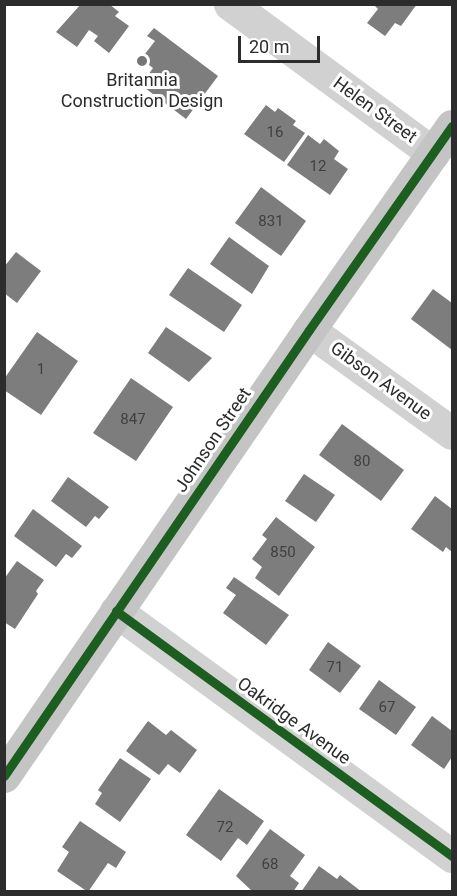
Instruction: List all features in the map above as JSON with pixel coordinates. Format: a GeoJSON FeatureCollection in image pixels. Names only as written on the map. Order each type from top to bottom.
{"type":"FeatureCollection","features":[{"type":"Feature","properties":{"kind":"main road","name":"Johnson Street"},"geometry":{"type":"LineString","coordinates":[[4,776],[309,330],[453,126]]}},
{"type":"Feature","properties":{"kind":"street","name":"Helen Street"},"geometry":{"type":"LineString","coordinates":[[230,4],[433,153]]}},
{"type":"Feature","properties":{"kind":"street","name":"Gibson Avenue"},"geometry":{"type":"LineString","coordinates":[[309,330],[453,433]]}},
{"type":"Feature","properties":{"kind":"street","name":"Oakridge Avenue"},"geometry":{"type":"LineString","coordinates":[[116,611],[453,856]]}},
{"type":"Feature","properties":{"kind":"building"},"geometry":{"type":"Polygon","coordinates":[[[81,4],[109,4],[119,12],[115,16],[129,26],[109,53],[94,41],[98,36],[89,30],[77,47],[56,32],[81,4]]]}},
{"type":"Feature","properties":{"kind":"building"},"geometry":{"type":"Polygon","coordinates":[[[373,4],[417,4],[401,26],[395,23],[385,36],[367,23],[378,9],[373,4]]]}},
{"type":"Feature","properties":{"kind":"building"},"geometry":{"type":"Polygon","coordinates":[[[154,28],[218,76],[186,119],[141,85],[153,68],[141,59],[155,41],[147,36],[154,28]]]}},
{"type":"Feature","properties":{"kind":"building"},"geometry":{"type":"Polygon","coordinates":[[[266,105],[275,112],[278,108],[296,121],[293,125],[305,133],[284,162],[244,134],[266,105]]]}},
{"type":"Feature","properties":{"kind":"building"},"geometry":{"type":"Polygon","coordinates":[[[308,135],[320,144],[324,139],[339,151],[334,159],[348,169],[330,195],[287,165],[308,135]]]}},
{"type":"Feature","properties":{"kind":"building"},"geometry":{"type":"Polygon","coordinates":[[[261,187],[306,221],[281,256],[235,223],[261,187]]]}},
{"type":"Feature","properties":{"kind":"building"},"geometry":{"type":"Polygon","coordinates":[[[229,237],[269,266],[252,294],[210,264],[229,237]]]}},
{"type":"Feature","properties":{"kind":"building"},"geometry":{"type":"Polygon","coordinates":[[[16,252],[41,271],[17,303],[4,293],[4,267],[16,252]]]}},
{"type":"Feature","properties":{"kind":"building"},"geometry":{"type":"Polygon","coordinates":[[[188,268],[242,305],[224,332],[169,295],[188,268]]]}},
{"type":"Feature","properties":{"kind":"building"},"geometry":{"type":"Polygon","coordinates":[[[433,289],[452,303],[452,350],[411,319],[433,289]]]}},
{"type":"Feature","properties":{"kind":"building"},"geometry":{"type":"Polygon","coordinates":[[[166,327],[212,358],[189,382],[148,353],[166,327]]]}},
{"type":"Feature","properties":{"kind":"building"},"geometry":{"type":"Polygon","coordinates":[[[37,332],[78,361],[41,415],[4,390],[4,379],[37,332]]]}},
{"type":"Feature","properties":{"kind":"building"},"geometry":{"type":"Polygon","coordinates":[[[131,378],[173,407],[136,461],[93,433],[131,378]]]}},
{"type":"Feature","properties":{"kind":"building"},"geometry":{"type":"Polygon","coordinates":[[[342,424],[404,470],[381,501],[319,455],[342,424]]]}},
{"type":"Feature","properties":{"kind":"building"},"geometry":{"type":"Polygon","coordinates":[[[304,474],[335,495],[316,522],[285,501],[304,474]]]}},
{"type":"Feature","properties":{"kind":"building"},"geometry":{"type":"Polygon","coordinates":[[[68,477],[109,507],[99,519],[95,516],[86,527],[51,501],[68,477]]]}},
{"type":"Feature","properties":{"kind":"building"},"geometry":{"type":"Polygon","coordinates":[[[435,496],[452,509],[452,552],[446,547],[443,552],[411,529],[435,496]]]}},
{"type":"Feature","properties":{"kind":"building"},"geometry":{"type":"Polygon","coordinates":[[[33,509],[82,546],[72,558],[66,554],[56,567],[14,536],[33,509]]]}},
{"type":"Feature","properties":{"kind":"building"},"geometry":{"type":"Polygon","coordinates":[[[276,517],[315,547],[279,596],[255,578],[262,567],[252,559],[267,539],[262,535],[276,517]]]}},
{"type":"Feature","properties":{"kind":"building"},"geometry":{"type":"Polygon","coordinates":[[[17,561],[44,580],[36,591],[38,594],[15,629],[4,622],[4,579],[17,561]]]}},
{"type":"Feature","properties":{"kind":"building"},"geometry":{"type":"Polygon","coordinates":[[[234,577],[289,615],[266,645],[223,613],[236,595],[226,588],[234,577]]]}},
{"type":"Feature","properties":{"kind":"building"},"geometry":{"type":"Polygon","coordinates":[[[328,642],[361,666],[340,693],[309,670],[328,642]]]}},
{"type":"Feature","properties":{"kind":"building"},"geometry":{"type":"Polygon","coordinates":[[[379,680],[416,707],[396,735],[359,709],[379,680]]]}},
{"type":"Feature","properties":{"kind":"building"},"geometry":{"type":"Polygon","coordinates":[[[432,716],[452,731],[452,757],[444,769],[411,745],[432,716]]]}},
{"type":"Feature","properties":{"kind":"building"},"geometry":{"type":"Polygon","coordinates":[[[148,721],[166,735],[171,730],[197,750],[180,773],[168,764],[159,775],[126,751],[148,721]]]}},
{"type":"Feature","properties":{"kind":"building"},"geometry":{"type":"Polygon","coordinates":[[[120,758],[151,779],[120,822],[95,804],[102,793],[98,790],[120,758]]]}},
{"type":"Feature","properties":{"kind":"building"},"geometry":{"type":"Polygon","coordinates":[[[219,789],[264,821],[247,845],[238,838],[221,861],[186,835],[219,789]]]}},
{"type":"Feature","properties":{"kind":"building"},"geometry":{"type":"Polygon","coordinates":[[[80,821],[126,852],[116,868],[108,863],[88,892],[57,871],[69,852],[62,847],[80,821]]]}},
{"type":"Feature","properties":{"kind":"building"},"geometry":{"type":"Polygon","coordinates":[[[270,829],[305,855],[290,876],[299,883],[293,892],[253,892],[236,876],[270,829]]]}},
{"type":"Feature","properties":{"kind":"building"},"geometry":{"type":"Polygon","coordinates":[[[319,866],[337,879],[340,875],[362,892],[301,892],[319,866]]]}},
{"type":"Feature","properties":{"kind":"cycle path"},"geometry":{"type":"LineString","coordinates":[[4,776],[309,330],[452,126]]}},
{"type":"Feature","properties":{"kind":"cycle path"},"geometry":{"type":"LineString","coordinates":[[116,611],[452,856]]}},
{"type":"Feature","properties":{"kind":"place","name":"Britannia Construction Design"},"geometry":{"type":"Point","coordinates":[142,61]}}]}
